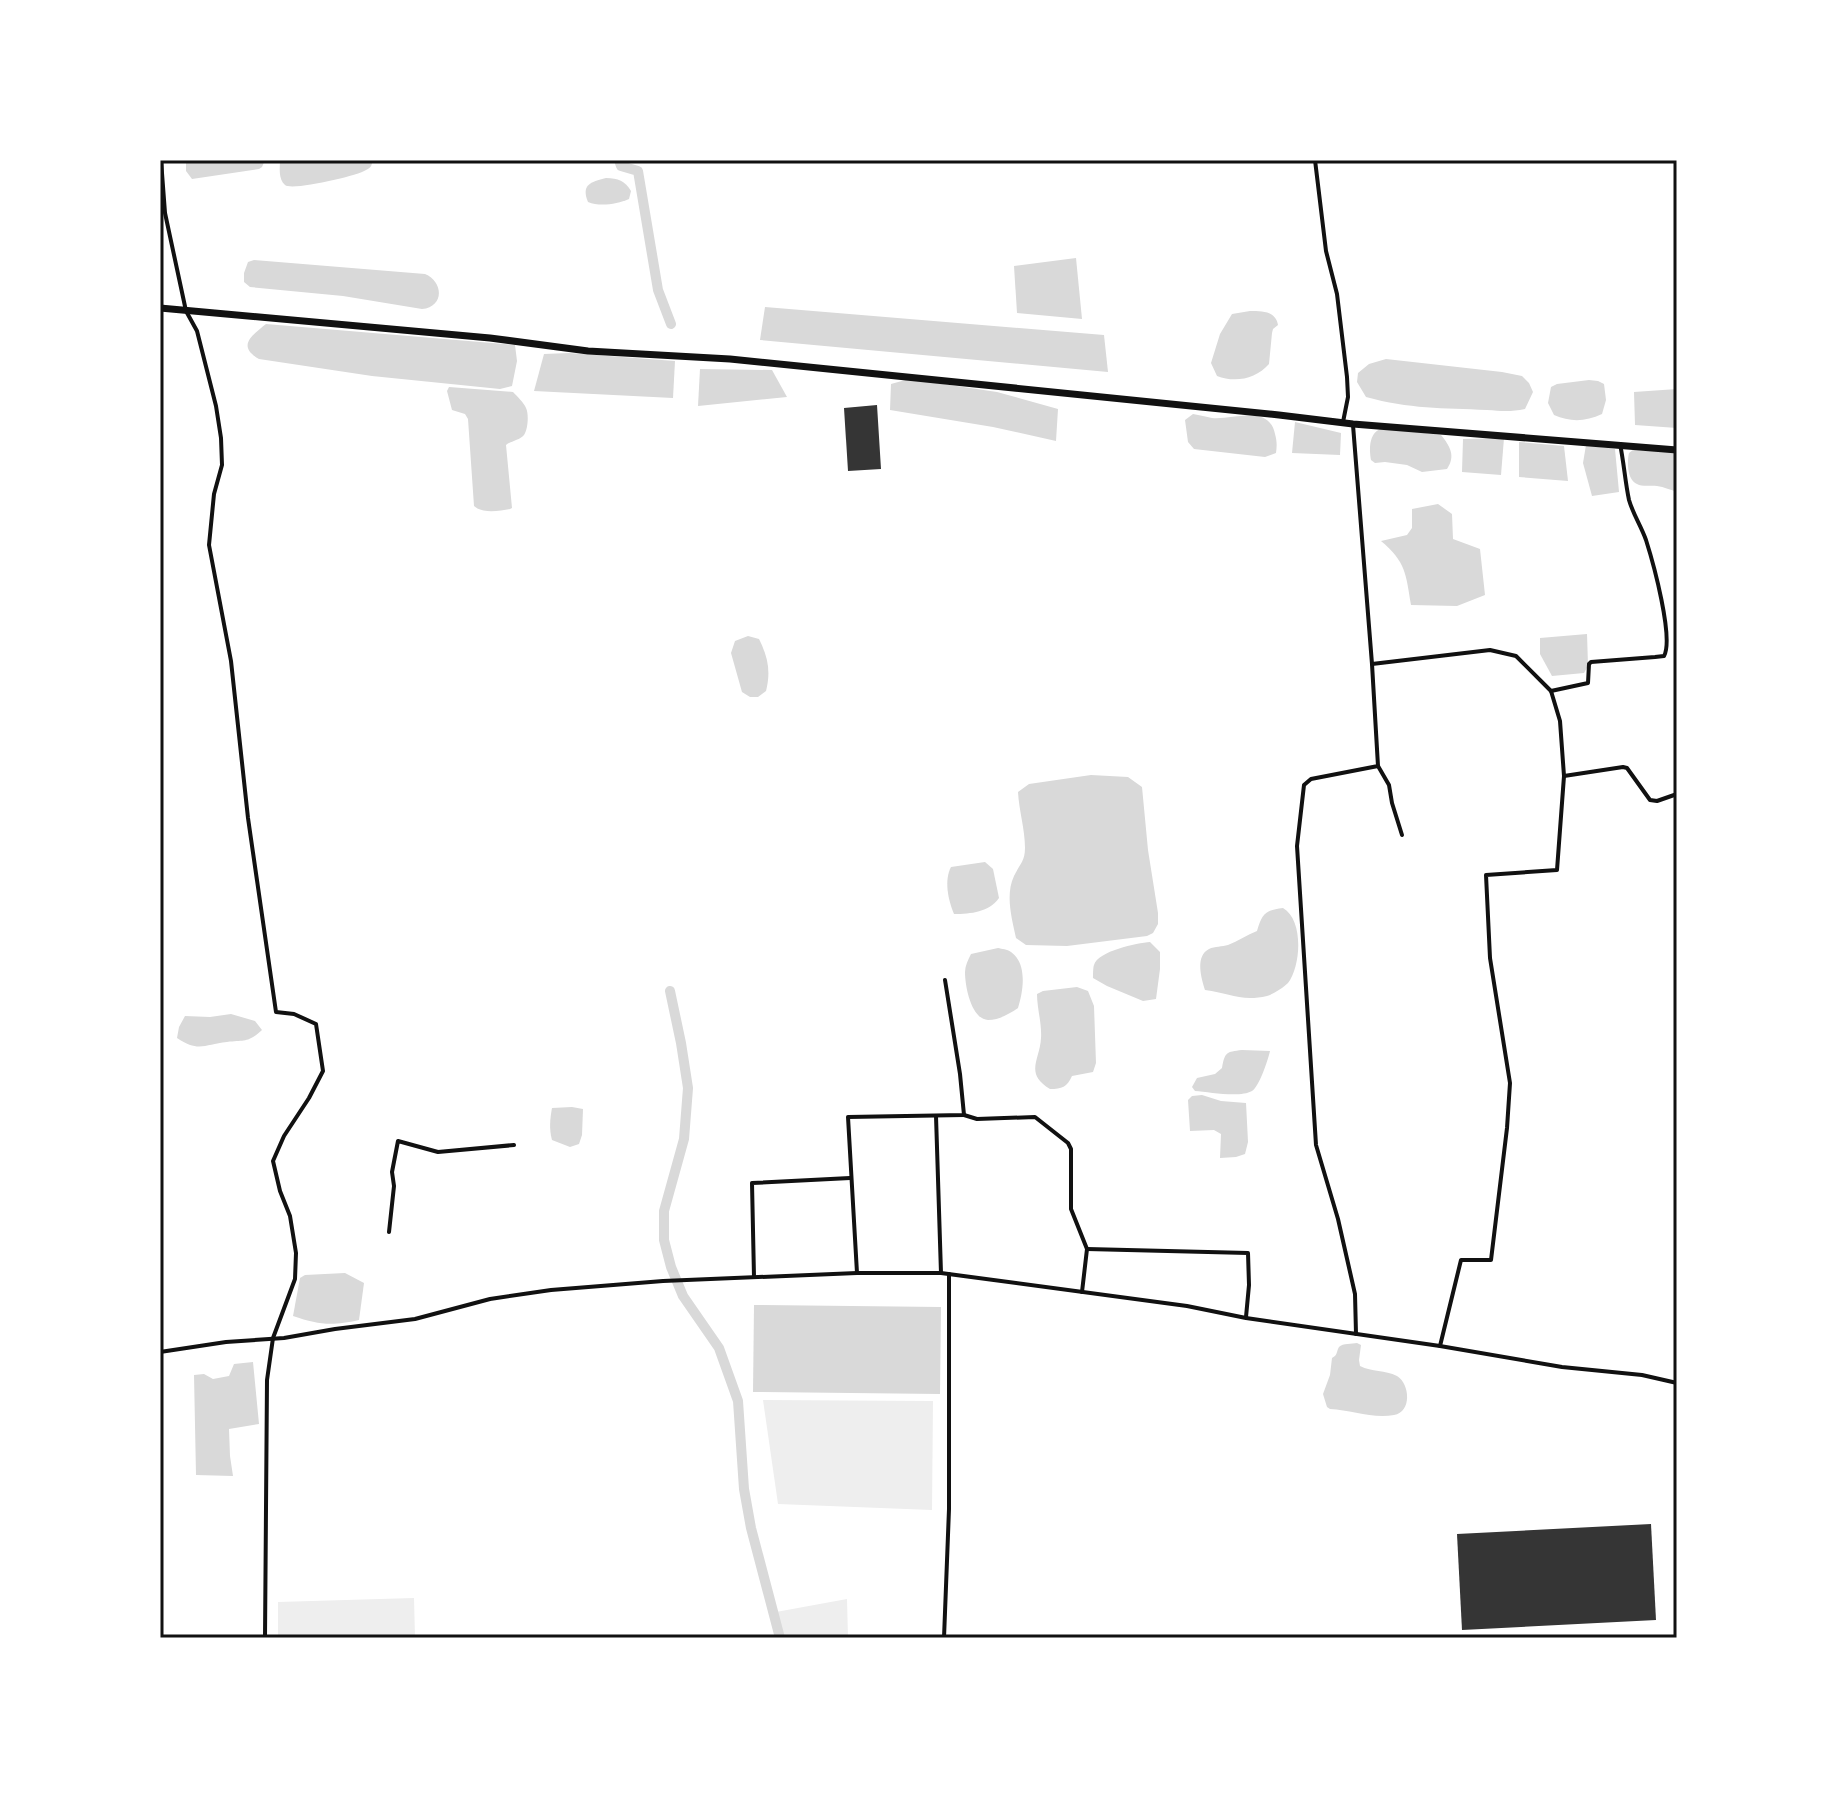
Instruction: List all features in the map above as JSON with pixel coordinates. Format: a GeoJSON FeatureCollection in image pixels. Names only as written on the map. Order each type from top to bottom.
{"type":"FeatureCollection","features":[{"type":"Feature","properties":{"kind":"main road"},"geometry":{"type":"LineString","coordinates":[[160,308],[490,338],[588,351],[730,359],[1353,424],[1677,450]]}},
{"type":"Feature","properties":{"kind":"street"},"geometry":{"type":"LineString","coordinates":[[161,160],[165,213],[186,311],[197,331],[221,438],[222,465],[214,494],[209,545],[231,661],[248,818],[276,1012],[294,1014],[316,1024],[323,1071],[284,1136],[273,1161],[290,1216],[296,1253],[295,1279],[273,1338],[267,1380],[265,1638]]}},
{"type":"Feature","properties":{"kind":"street"},"geometry":{"type":"LineString","coordinates":[[1315,160],[1347,377],[1348,397],[1343,422]]}},
{"type":"Feature","properties":{"kind":"street"},"geometry":{"type":"LineString","coordinates":[[1353,424],[1378,766],[1389,785],[1402,835]]}},
{"type":"Feature","properties":{"kind":"street"},"geometry":{"type":"LineString","coordinates":[[1551,691],[1588,683],[1591,662],[1664,656],[1667,651],[1656,577],[1629,499],[1620,444]]}},
{"type":"Feature","properties":{"kind":"street"},"geometry":{"type":"LineString","coordinates":[[1372,664],[1490,650],[1516,656],[1551,691],[1560,721],[1564,776],[1557,870],[1486,875],[1490,958],[1510,1083],[1507,1128],[1491,1260],[1461,1260],[1440,1346]]}},
{"type":"Feature","properties":{"kind":"street"},"geometry":{"type":"LineString","coordinates":[[1356,1334],[1355,1294],[1338,1219],[1316,1145],[1297,846],[1304,785],[1311,779],[1378,766]]}},
{"type":"Feature","properties":{"kind":"street"},"geometry":{"type":"LineString","coordinates":[[1564,776],[1623,767],[1627,768],[1650,800],[1657,801],[1677,794]]}},
{"type":"Feature","properties":{"kind":"street"},"geometry":{"type":"LineString","coordinates":[[945,980],[964,1115]]}},
{"type":"Feature","properties":{"kind":"street"},"geometry":{"type":"LineString","coordinates":[[936,1116],[941,1273]]}},
{"type":"Feature","properties":{"kind":"street"},"geometry":{"type":"LineString","coordinates":[[857,1273],[848,1117],[1035,1117],[1066,1140],[1071,1149],[1071,1209],[1087,1249],[1082,1292]]}},
{"type":"Feature","properties":{"kind":"street"},"geometry":{"type":"LineString","coordinates":[[389,1232],[394,1186],[392,1172],[398,1141],[438,1152],[514,1145]]}},
{"type":"Feature","properties":{"kind":"street"},"geometry":{"type":"LineString","coordinates":[[754,1277],[752,1183],[850,1178]]}},
{"type":"Feature","properties":{"kind":"street"},"geometry":{"type":"LineString","coordinates":[[1087,1249],[1248,1253],[1246,1318]]}},
{"type":"Feature","properties":{"kind":"street"},"geometry":{"type":"LineString","coordinates":[[160,1352],[415,1319],[490,1299],[551,1290],[754,1277],[941,1273],[1187,1306],[1246,1318],[1562,1367],[1642,1375],[1677,1383]]}},
{"type":"Feature","properties":{"kind":"street"},"geometry":{"type":"LineString","coordinates":[[944,1638],[949,1509],[949,1274]]}},
{"type":"Feature","properties":{"kind":"shaded area"},"geometry":{"type":"Polygon","coordinates":[[[186,160],[265,160],[259,169],[192,179],[186,171],[186,160]]]}},
{"type":"Feature","properties":{"kind":"shaded area"},"geometry":{"type":"Polygon","coordinates":[[[280,160],[373,160],[369,168],[351,176],[290,186],[281,180],[280,160]]]}},
{"type":"Feature","properties":{"kind":"shaded area"},"geometry":{"type":"Polygon","coordinates":[[[606,178],[618,179],[626,185],[631,191],[629,199],[608,204],[588,202],[588,185],[606,178]]]}},
{"type":"Feature","properties":{"kind":"shaded area"},"geometry":{"type":"Polygon","coordinates":[[[1076,258],[1082,319],[1017,313],[1014,266],[1076,258]]]}},
{"type":"Feature","properties":{"kind":"shaded area"},"geometry":{"type":"Polygon","coordinates":[[[254,260],[425,274],[436,283],[439,294],[434,304],[422,309],[343,296],[250,287],[244,282],[244,273],[248,262],[254,260]]]}},
{"type":"Feature","properties":{"kind":"shaded area"},"geometry":{"type":"Polygon","coordinates":[[[765,307],[1104,335],[1108,372],[760,340],[765,307]]]}},
{"type":"Feature","properties":{"kind":"shaded area"},"geometry":{"type":"Polygon","coordinates":[[[1250,311],[1268,313],[1277,320],[1278,325],[1272,333],[1269,364],[1245,378],[1217,376],[1211,363],[1220,334],[1232,314],[1250,311]]]}},
{"type":"Feature","properties":{"kind":"shaded area"},"geometry":{"type":"Polygon","coordinates":[[[266,324],[515,345],[517,361],[512,386],[500,389],[372,376],[259,359],[252,354],[248,345],[251,337],[266,324]]]}},
{"type":"Feature","properties":{"kind":"shaded area"},"geometry":{"type":"Polygon","coordinates":[[[544,354],[675,361],[673,398],[534,391],[544,354]]]}},
{"type":"Feature","properties":{"kind":"shaded area"},"geometry":{"type":"Polygon","coordinates":[[[1386,359],[1522,376],[1533,392],[1525,409],[1511,411],[1412,406],[1366,397],[1357,382],[1358,373],[1369,364],[1386,359]]]}},
{"type":"Feature","properties":{"kind":"shaded area"},"geometry":{"type":"Polygon","coordinates":[[[700,369],[772,370],[787,397],[698,406],[700,369]]]}},
{"type":"Feature","properties":{"kind":"shaded area"},"geometry":{"type":"Polygon","coordinates":[[[909,379],[997,392],[1058,409],[1056,441],[890,410],[891,384],[909,379]]]}},
{"type":"Feature","properties":{"kind":"shaded area"},"geometry":{"type":"Polygon","coordinates":[[[1589,380],[1604,384],[1606,400],[1602,414],[1578,420],[1554,415],[1548,403],[1551,387],[1589,380]]]}},
{"type":"Feature","properties":{"kind":"shaded area"},"geometry":{"type":"Polygon","coordinates":[[[449,387],[513,392],[525,406],[528,418],[524,435],[506,445],[512,508],[491,511],[474,506],[468,419],[465,414],[452,410],[447,391],[449,387]]]}},
{"type":"Feature","properties":{"kind":"shaded area"},"geometry":{"type":"Polygon","coordinates":[[[1677,389],[1677,428],[1635,425],[1634,392],[1677,389]]]}},
{"type":"Feature","properties":{"kind":"shaded area"},"geometry":{"type":"Polygon","coordinates":[[[1193,414],[1212,418],[1258,416],[1266,419],[1275,434],[1276,453],[1265,457],[1194,449],[1188,442],[1185,420],[1193,414]]]}},
{"type":"Feature","properties":{"kind":"shaded area"},"geometry":{"type":"Polygon","coordinates":[[[1295,422],[1341,433],[1340,455],[1292,453],[1295,422]]]}},
{"type":"Feature","properties":{"kind":"shaded area"},"geometry":{"type":"Polygon","coordinates":[[[1383,428],[1441,435],[1451,451],[1447,469],[1422,472],[1407,465],[1375,463],[1371,460],[1371,441],[1375,433],[1383,428]]]}},
{"type":"Feature","properties":{"kind":"shaded area"},"geometry":{"type":"Polygon","coordinates":[[[1504,438],[1501,475],[1462,472],[1463,439],[1504,438]]]}},
{"type":"Feature","properties":{"kind":"shaded area"},"geometry":{"type":"Polygon","coordinates":[[[1519,442],[1564,446],[1568,481],[1519,477],[1519,442]]]}},
{"type":"Feature","properties":{"kind":"shaded area"},"geometry":{"type":"Polygon","coordinates":[[[1586,445],[1615,449],[1619,492],[1592,496],[1583,463],[1586,445]]]}},
{"type":"Feature","properties":{"kind":"shaded area"},"geometry":{"type":"Polygon","coordinates":[[[1633,450],[1677,452],[1677,492],[1634,482],[1628,465],[1629,453],[1633,450]]]}},
{"type":"Feature","properties":{"kind":"shaded area"},"geometry":{"type":"Polygon","coordinates":[[[1438,504],[1452,514],[1453,539],[1480,549],[1485,595],[1457,606],[1411,605],[1404,569],[1381,541],[1407,535],[1412,528],[1412,509],[1438,504]]]}},
{"type":"Feature","properties":{"kind":"shaded area"},"geometry":{"type":"Polygon","coordinates":[[[1587,634],[1588,666],[1584,673],[1552,676],[1540,654],[1540,638],[1587,634]]]}},
{"type":"Feature","properties":{"kind":"shaded area"},"geometry":{"type":"Polygon","coordinates":[[[748,636],[759,639],[768,664],[766,691],[758,697],[742,692],[731,653],[735,641],[748,636]]]}},
{"type":"Feature","properties":{"kind":"shaded area"},"geometry":{"type":"Polygon","coordinates":[[[1091,775],[1128,777],[1142,787],[1158,924],[1147,936],[1067,946],[1026,945],[1016,938],[1010,899],[1011,883],[1025,853],[1018,792],[1029,784],[1091,775]]]}},
{"type":"Feature","properties":{"kind":"shaded area"},"geometry":{"type":"Polygon","coordinates":[[[985,862],[993,869],[999,898],[985,909],[954,914],[948,890],[951,867],[985,862]]]}},
{"type":"Feature","properties":{"kind":"shaded area"},"geometry":{"type":"Polygon","coordinates":[[[1283,908],[1294,922],[1298,944],[1296,966],[1288,983],[1272,994],[1258,998],[1205,990],[1200,968],[1205,952],[1257,931],[1265,914],[1283,908]]]}},
{"type":"Feature","properties":{"kind":"shaded area"},"geometry":{"type":"Polygon","coordinates":[[[1150,942],[1160,952],[1156,999],[1143,1001],[1093,978],[1094,965],[1103,956],[1128,946],[1150,942]]]}},
{"type":"Feature","properties":{"kind":"shaded area"},"geometry":{"type":"Polygon","coordinates":[[[998,948],[1011,952],[1020,964],[1023,978],[1021,994],[1018,1008],[1000,1018],[988,1020],[973,1008],[965,970],[971,954],[998,948]]]}},
{"type":"Feature","properties":{"kind":"shaded area"},"geometry":{"type":"Polygon","coordinates":[[[1077,987],[1088,991],[1094,1006],[1096,1063],[1093,1072],[1072,1076],[1064,1087],[1050,1089],[1035,1072],[1041,1033],[1037,994],[1077,987]]]}},
{"type":"Feature","properties":{"kind":"shaded area"},"geometry":{"type":"Polygon","coordinates":[[[231,1014],[255,1021],[262,1030],[246,1040],[202,1046],[191,1045],[177,1038],[185,1016],[231,1014]]]}},
{"type":"Feature","properties":{"kind":"shaded area"},"geometry":{"type":"Polygon","coordinates":[[[1242,1050],[1270,1051],[1255,1089],[1232,1094],[1195,1091],[1192,1087],[1197,1078],[1215,1074],[1222,1068],[1227,1054],[1242,1050]]]}},
{"type":"Feature","properties":{"kind":"shaded area"},"geometry":{"type":"Polygon","coordinates":[[[1202,1095],[1221,1101],[1246,1103],[1248,1142],[1245,1154],[1220,1158],[1221,1134],[1214,1130],[1190,1131],[1188,1100],[1192,1096],[1202,1095]]]}},
{"type":"Feature","properties":{"kind":"shaded area"},"geometry":{"type":"Polygon","coordinates":[[[552,1108],[583,1109],[582,1135],[579,1144],[570,1147],[552,1140],[550,1124],[552,1108]]]}},
{"type":"Feature","properties":{"kind":"shaded area"},"geometry":{"type":"Polygon","coordinates":[[[345,1273],[364,1283],[359,1320],[326,1324],[293,1316],[300,1278],[305,1275],[345,1273]]]}},
{"type":"Feature","properties":{"kind":"shaded area"},"geometry":{"type":"Polygon","coordinates":[[[754,1305],[941,1307],[940,1394],[753,1392],[754,1305]]]}},
{"type":"Feature","properties":{"kind":"shaded area"},"geometry":{"type":"Polygon","coordinates":[[[1361,1345],[1360,1366],[1397,1376],[1405,1385],[1406,1403],[1400,1413],[1378,1416],[1327,1407],[1323,1394],[1332,1358],[1339,1347],[1361,1345]]]}},
{"type":"Feature","properties":{"kind":"shaded area"},"geometry":{"type":"Polygon","coordinates":[[[253,1362],[259,1424],[229,1429],[233,1476],[196,1475],[194,1375],[204,1374],[213,1379],[229,1376],[234,1364],[253,1362]]]}},
{"type":"Feature","properties":{"kind":"shaded area"},"geometry":{"type":"Polygon","coordinates":[[[763,1400],[933,1401],[932,1510],[778,1504],[763,1400]]]}},
{"type":"Feature","properties":{"kind":"shaded area"},"geometry":{"type":"Polygon","coordinates":[[[414,1598],[415,1638],[278,1638],[278,1602],[414,1598]]]}},
{"type":"Feature","properties":{"kind":"shaded area"},"geometry":{"type":"Polygon","coordinates":[[[847,1599],[848,1638],[782,1638],[776,1612],[847,1599]]]}},
{"type":"Feature","properties":{"kind":"building"},"geometry":{"type":"Polygon","coordinates":[[[877,405],[881,469],[848,471],[844,408],[877,405]]]}},
{"type":"Feature","properties":{"kind":"building"},"geometry":{"type":"Polygon","coordinates":[[[1651,1524],[1656,1620],[1462,1630],[1457,1534],[1651,1524]]]}},
{"type":"Feature","properties":{"kind":"waterway"},"geometry":{"type":"LineString","coordinates":[[619,160],[621,166],[638,171],[658,290],[671,324]]}},
{"type":"Feature","properties":{"kind":"waterway"},"geometry":{"type":"LineString","coordinates":[[670,991],[688,1088],[684,1139],[664,1211],[664,1240],[683,1296],[719,1348],[738,1401],[744,1489],[780,1638]]}}]}
